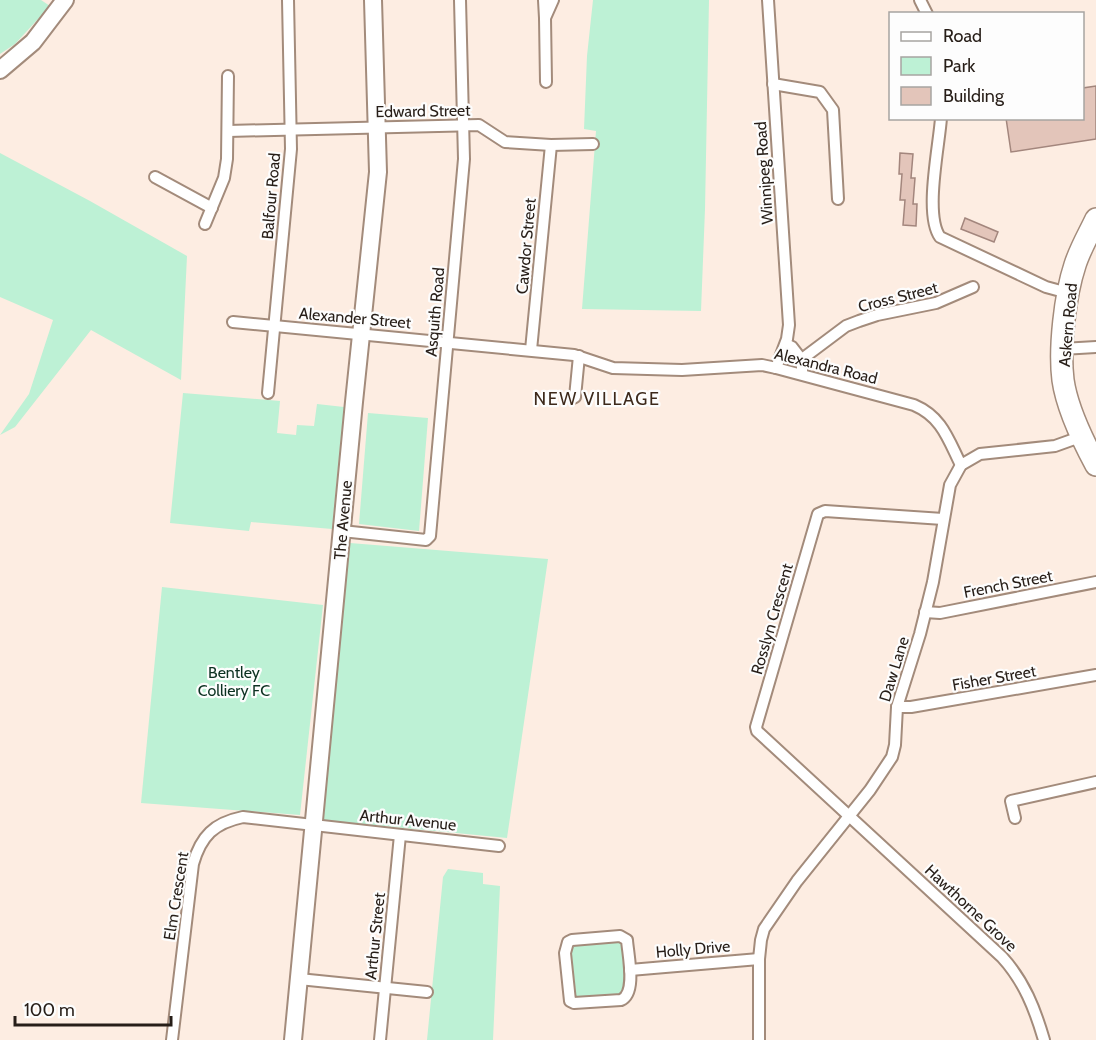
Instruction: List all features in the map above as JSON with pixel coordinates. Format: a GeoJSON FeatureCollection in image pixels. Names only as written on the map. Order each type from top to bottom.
{"type":"FeatureCollection","features":[{"type":"Feature","properties":{"kind":"highway","name":"Askern Road"},"geometry":{"type":"LineString","coordinates":[[1095,461],[1080,437],[1063,381],[1062,348],[1068,293],[1076,263],[1096,219]]}},
{"type":"Feature","properties":{"kind":"street"},"geometry":{"type":"LineString","coordinates":[[0,70],[33,42],[65,0]]}},
{"type":"Feature","properties":{"kind":"street","name":"Balfour Road"},"geometry":{"type":"LineString","coordinates":[[268,393],[290,163],[288,0]]}},
{"type":"Feature","properties":{"kind":"street","name":"The Avenue"},"geometry":{"type":"LineString","coordinates":[[293,1040],[378,172],[373,0]]}},
{"type":"Feature","properties":{"kind":"street","name":"Asquith Road"},"geometry":{"type":"LineString","coordinates":[[342,531],[426,540],[430,536],[464,159],[460,0]]}},
{"type":"Feature","properties":{"kind":"street"},"geometry":{"type":"LineString","coordinates":[[544,0],[546,82]]}},
{"type":"Feature","properties":{"kind":"street"},"geometry":{"type":"LineString","coordinates":[[545,18],[553,0]]}},
{"type":"Feature","properties":{"kind":"street","name":"Winnipeg Road"},"geometry":{"type":"LineString","coordinates":[[768,0],[789,325],[786,344],[776,368]]}},
{"type":"Feature","properties":{"kind":"street"},"geometry":{"type":"LineString","coordinates":[[205,224],[224,178],[227,159],[228,76]]}},
{"type":"Feature","properties":{"kind":"street"},"geometry":{"type":"LineString","coordinates":[[773,84],[820,92],[833,110],[838,199]]}},
{"type":"Feature","properties":{"kind":"street"},"geometry":{"type":"LineString","coordinates":[[941,120],[932,196],[935,230],[940,237],[1046,287],[1068,293]]}},
{"type":"Feature","properties":{"kind":"street","name":"Edward Street"},"geometry":{"type":"LineString","coordinates":[[228,131],[480,125],[505,142],[551,145],[593,144]]}},
{"type":"Feature","properties":{"kind":"street","name":"Cawdor Street"},"geometry":{"type":"LineString","coordinates":[[531,350],[551,145]]}},
{"type":"Feature","properties":{"kind":"street"},"geometry":{"type":"LineString","coordinates":[[155,177],[212,208]]}},
{"type":"Feature","properties":{"kind":"street","name":"Cross Street"},"geometry":{"type":"LineString","coordinates":[[802,359],[839,331],[859,321],[936,303],[973,287]]}},
{"type":"Feature","properties":{"kind":"street","name":"Alexander Street"},"geometry":{"type":"LineString","coordinates":[[233,322],[580,356]]}},
{"type":"Feature","properties":{"kind":"street"},"geometry":{"type":"LineString","coordinates":[[786,344],[792,347],[802,359],[804,364],[802,374]]}},
{"type":"Feature","properties":{"kind":"street"},"geometry":{"type":"LineString","coordinates":[[1062,348],[1096,347]]}},
{"type":"Feature","properties":{"kind":"street"},"geometry":{"type":"LineString","coordinates":[[573,398],[575,397],[580,356]]}},
{"type":"Feature","properties":{"kind":"street","name":"Alexandra Road"},"geometry":{"type":"LineString","coordinates":[[580,356],[613,368],[682,370],[762,366],[776,368],[914,405],[935,417],[961,465]]}},
{"type":"Feature","properties":{"kind":"street"},"geometry":{"type":"LineString","coordinates":[[961,465],[980,454],[1054,446],[1080,437]]}},
{"type":"Feature","properties":{"kind":"street","name":"Daw Lane"},"geometry":{"type":"LineString","coordinates":[[759,1040],[760,940],[764,929],[797,881],[850,817],[892,757],[897,707],[933,582],[950,485],[961,465]]}},
{"type":"Feature","properties":{"kind":"street","name":"Rosslyn Crescent"},"geometry":{"type":"LineString","coordinates":[[850,817],[761,736],[756,727],[818,514],[825,511],[943,519]]}},
{"type":"Feature","properties":{"kind":"street","name":"French Street"},"geometry":{"type":"LineString","coordinates":[[925,612],[940,613],[1096,582]]}},
{"type":"Feature","properties":{"kind":"street","name":"Fisher Street"},"geometry":{"type":"LineString","coordinates":[[897,707],[911,707],[1096,675]]}},
{"type":"Feature","properties":{"kind":"street"},"geometry":{"type":"LineString","coordinates":[[1015,818],[1011,801],[1096,782]]}},
{"type":"Feature","properties":{"kind":"street","name":"Elm Crescent"},"geometry":{"type":"LineString","coordinates":[[172,1040],[193,864],[202,840],[221,825],[243,817],[313,825]]}},
{"type":"Feature","properties":{"kind":"street","name":"Hawthorne Grove"},"geometry":{"type":"LineString","coordinates":[[850,817],[1002,957],[1026,991],[1044,1040]]}},
{"type":"Feature","properties":{"kind":"street","name":"Arthur Avenue"},"geometry":{"type":"LineString","coordinates":[[313,825],[499,846]]}},
{"type":"Feature","properties":{"kind":"street","name":"Arthur Street"},"geometry":{"type":"LineString","coordinates":[[380,1040],[400,835]]}},
{"type":"Feature","properties":{"kind":"street"},"geometry":{"type":"LineString","coordinates":[[620,936],[625,938],[630,970],[630,991],[626,998],[574,1003],[568,997],[565,948],[572,940],[620,936]]}},
{"type":"Feature","properties":{"kind":"street","name":"Holly Drive"},"geometry":{"type":"LineString","coordinates":[[630,970],[759,959]]}},
{"type":"Feature","properties":{"kind":"street"},"geometry":{"type":"LineString","coordinates":[[299,979],[427,992]]}},
{"type":"Feature","properties":{"kind":"green space"},"geometry":{"type":"Polygon","coordinates":[[[0,0],[41,0],[50,6],[15,44],[0,54],[0,0]]]}},
{"type":"Feature","properties":{"kind":"green space"},"geometry":{"type":"Polygon","coordinates":[[[593,0],[709,0],[701,311],[582,309],[596,131],[584,129],[587,56],[593,0]]]}},
{"type":"Feature","properties":{"kind":"green space"},"geometry":{"type":"Polygon","coordinates":[[[0,153],[187,256],[181,380],[91,330],[15,427],[0,435],[29,394],[53,320],[0,297],[0,153]]]}},
{"type":"Feature","properties":{"kind":"green space"},"geometry":{"type":"Polygon","coordinates":[[[183,393],[280,401],[277,433],[296,435],[297,425],[314,426],[317,404],[344,407],[332,529],[251,522],[249,531],[170,523],[183,393]]]}},
{"type":"Feature","properties":{"kind":"green space"},"geometry":{"type":"Polygon","coordinates":[[[368,413],[428,418],[419,531],[359,524],[368,413]]]}},
{"type":"Feature","properties":{"kind":"green space"},"geometry":{"type":"Polygon","coordinates":[[[350,543],[548,559],[507,838],[323,820],[350,543]]]}},
{"type":"Feature","properties":{"kind":"green space","name":"Bentley Colliery FC"},"geometry":{"type":"Polygon","coordinates":[[[162,587],[323,605],[300,815],[141,803],[162,587]]]}},
{"type":"Feature","properties":{"kind":"green space"},"geometry":{"type":"Polygon","coordinates":[[[448,869],[483,873],[483,884],[500,886],[493,1040],[427,1040],[443,877],[448,869]]]}},
{"type":"Feature","properties":{"kind":"green space"},"geometry":{"type":"Polygon","coordinates":[[[616,940],[623,945],[627,987],[619,996],[580,999],[576,996],[572,957],[569,953],[573,945],[616,940]]]}},
{"type":"Feature","properties":{"kind":"building"},"geometry":{"type":"Polygon","coordinates":[[[1096,86],[1096,139],[1011,152],[1006,120],[1084,120],[1084,88],[1096,86]]]}},
{"type":"Feature","properties":{"kind":"building"},"geometry":{"type":"Polygon","coordinates":[[[900,153],[913,154],[911,178],[915,178],[913,204],[917,204],[916,226],[903,225],[905,200],[900,200],[902,174],[899,174],[900,153]]]}},
{"type":"Feature","properties":{"kind":"building"},"geometry":{"type":"Polygon","coordinates":[[[965,218],[998,232],[994,242],[961,229],[965,218]]]}},
{"type":"Feature","properties":{"kind":"district","name":"NEW VILLAGE"},"geometry":{"type":"Point","coordinates":[597,399]}}]}
